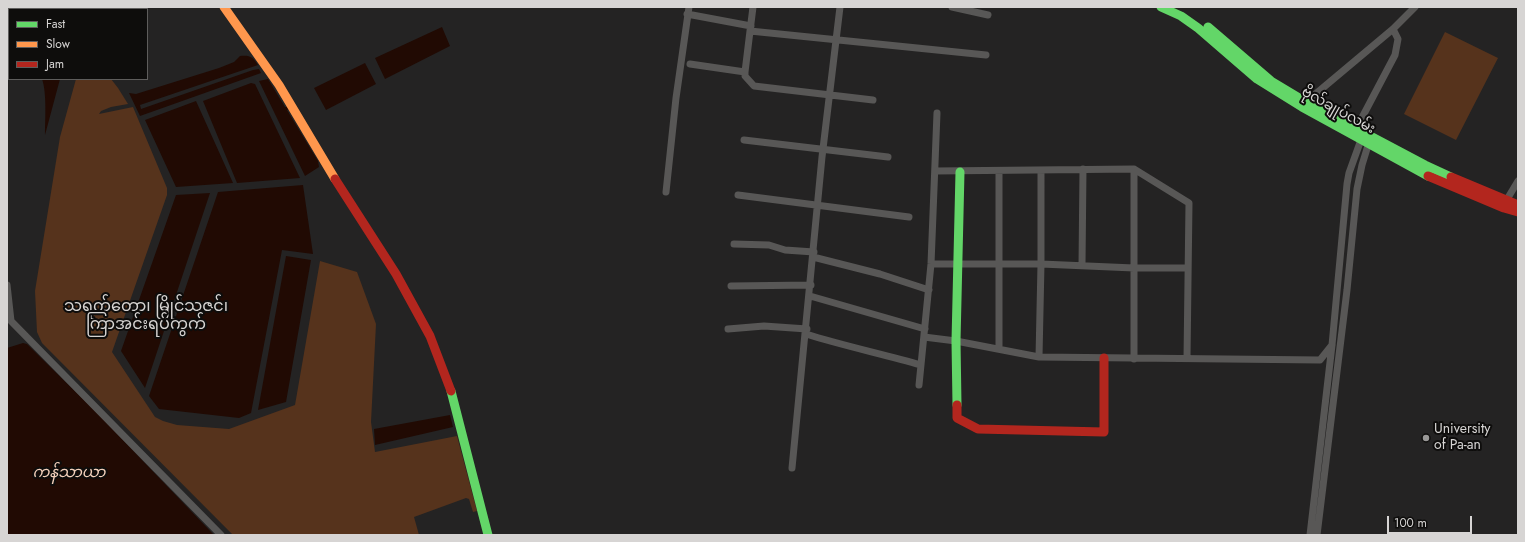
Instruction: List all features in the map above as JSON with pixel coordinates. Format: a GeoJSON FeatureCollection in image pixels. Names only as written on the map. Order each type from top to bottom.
{"type":"FeatureCollection","features":[{"type":"Feature","properties":{"kind":"street"},"geometry":{"type":"LineString","coordinates":[[224,7],[278,85],[326,165],[396,274],[430,336],[451,392],[488,535]]}},
{"type":"Feature","properties":{"kind":"street"},"geometry":{"type":"LineString","coordinates":[[753,7],[745,76],[754,86],[873,100]]}},
{"type":"Feature","properties":{"kind":"street"},"geometry":{"type":"LineString","coordinates":[[792,468],[810,296],[823,149],[840,7]]}},
{"type":"Feature","properties":{"kind":"street"},"geometry":{"type":"LineString","coordinates":[[952,7],[988,15]]}},
{"type":"Feature","properties":{"kind":"street","name":"ဗိုလ်ချုပ်လမ်း"},"geometry":{"type":"LineString","coordinates":[[1161,7],[1181,16],[1198,28],[1268,87],[1364,137],[1518,205]]}},
{"type":"Feature","properties":{"kind":"street","name":"ဗိုလ်ချုပ်လမ်း"},"geometry":{"type":"LineString","coordinates":[[1179,7],[1204,24],[1272,81],[1423,174],[1504,208],[1518,212]]}},
{"type":"Feature","properties":{"kind":"street"},"geometry":{"type":"LineString","coordinates":[[1306,102],[1392,29],[1415,7]]}},
{"type":"Feature","properties":{"kind":"street"},"geometry":{"type":"LineString","coordinates":[[666,192],[676,98],[688,11],[751,28],[836,40],[986,55]]}},
{"type":"Feature","properties":{"kind":"street"},"geometry":{"type":"LineString","coordinates":[[1310,535],[1332,345],[1349,173],[1395,55],[1398,39],[1392,29]]}},
{"type":"Feature","properties":{"kind":"street"},"geometry":{"type":"LineString","coordinates":[[690,64],[745,72]]}},
{"type":"Feature","properties":{"kind":"street"},"geometry":{"type":"LineString","coordinates":[[919,385],[931,264],[937,113]]}},
{"type":"Feature","properties":{"kind":"street"},"geometry":{"type":"LineString","coordinates":[[1317,535],[1347,290],[1358,177],[1364,137]]}},
{"type":"Feature","properties":{"kind":"street"},"geometry":{"type":"LineString","coordinates":[[744,140],[888,157]]}},
{"type":"Feature","properties":{"kind":"street"},"geometry":{"type":"LineString","coordinates":[[1082,265],[1083,169]]}},
{"type":"Feature","properties":{"kind":"street"},"geometry":{"type":"LineString","coordinates":[[935,171],[960,172],[1134,169],[1189,203],[1187,358]]}},
{"type":"Feature","properties":{"kind":"street"},"geometry":{"type":"LineString","coordinates":[[1134,169],[1134,359]]}},
{"type":"Feature","properties":{"kind":"street"},"geometry":{"type":"LineString","coordinates":[[1039,357],[1041,170]]}},
{"type":"Feature","properties":{"kind":"street"},"geometry":{"type":"LineString","coordinates":[[999,171],[999,349]]}},
{"type":"Feature","properties":{"kind":"street"},"geometry":{"type":"LineString","coordinates":[[960,172],[956,341],[957,418],[978,429],[1104,432],[1104,358]]}},
{"type":"Feature","properties":{"kind":"street"},"geometry":{"type":"LineString","coordinates":[[1506,201],[1518,181]]}},
{"type":"Feature","properties":{"kind":"street"},"geometry":{"type":"LineString","coordinates":[[738,195],[909,217]]}},
{"type":"Feature","properties":{"kind":"street"},"geometry":{"type":"LineString","coordinates":[[1342,243],[1351,244]]}},
{"type":"Feature","properties":{"kind":"street"},"geometry":{"type":"LineString","coordinates":[[734,244],[769,245],[785,250],[813,255],[929,290]]}},
{"type":"Feature","properties":{"kind":"street"},"geometry":{"type":"LineString","coordinates":[[931,264],[1041,264],[1134,268],[1188,268]]}},
{"type":"Feature","properties":{"kind":"street"},"geometry":{"type":"LineString","coordinates":[[7,285],[10,321],[221,535]]}},
{"type":"Feature","properties":{"kind":"street"},"geometry":{"type":"LineString","coordinates":[[731,286],[811,285]]}},
{"type":"Feature","properties":{"kind":"street"},"geometry":{"type":"LineString","coordinates":[[1338,289],[1347,290]]}},
{"type":"Feature","properties":{"kind":"street"},"geometry":{"type":"LineString","coordinates":[[810,296],[925,329]]}},
{"type":"Feature","properties":{"kind":"street"},"geometry":{"type":"LineString","coordinates":[[728,329],[764,326],[806,332],[842,346],[873,352],[921,365]]}},
{"type":"Feature","properties":{"kind":"street"},"geometry":{"type":"LineString","coordinates":[[924,337],[956,341],[1039,357],[1134,359],[1187,358],[1320,360],[1332,345]]}},
{"type":"Feature","properties":{"kind":"street"},"geometry":{"type":"LineString","coordinates":[[1311,519],[1319,520]]}},
{"type":"Feature","properties":{"kind":"shaded area"},"geometry":{"type":"Polygon","coordinates":[[[1445,32],[1498,58],[1456,140],[1404,114],[1445,32]]]}},
{"type":"Feature","properties":{"kind":"shaded area"},"geometry":{"type":"Polygon","coordinates":[[[76,80],[112,80],[128,104],[111,107],[101,111],[99,114],[133,107],[167,188],[167,195],[112,352],[155,417],[177,425],[229,429],[295,405],[320,261],[357,272],[376,324],[371,422],[375,452],[457,436],[477,511],[473,512],[469,499],[466,498],[414,517],[419,535],[233,535],[42,343],[37,332],[35,291],[60,137],[76,80]]]}},
{"type":"Feature","properties":{"kind":"water"},"geometry":{"type":"Polygon","coordinates":[[[442,27],[450,46],[385,79],[375,58],[442,27]]]}},
{"type":"Feature","properties":{"kind":"water"},"geometry":{"type":"Polygon","coordinates":[[[240,56],[251,57],[258,65],[140,105],[141,109],[253,70],[259,69],[261,73],[140,116],[129,93],[136,94],[219,68],[234,62],[240,56]]]}},
{"type":"Feature","properties":{"kind":"water"},"geometry":{"type":"Polygon","coordinates":[[[365,63],[376,84],[326,110],[314,88],[365,63]]]}},
{"type":"Feature","properties":{"kind":"water"},"geometry":{"type":"Polygon","coordinates":[[[268,79],[285,107],[288,107],[289,109],[287,110],[318,161],[319,167],[305,176],[259,81],[268,79]]]}},
{"type":"Feature","properties":{"kind":"water"},"geometry":{"type":"Polygon","coordinates":[[[42,80],[60,80],[45,135],[45,99],[42,80]]]}},
{"type":"Feature","properties":{"kind":"water"},"geometry":{"type":"Polygon","coordinates":[[[251,83],[255,84],[300,178],[237,183],[203,101],[251,83]]]}},
{"type":"Feature","properties":{"kind":"water"},"geometry":{"type":"Polygon","coordinates":[[[196,101],[233,183],[176,187],[145,120],[196,101]]]}},
{"type":"Feature","properties":{"kind":"water"},"geometry":{"type":"Polygon","coordinates":[[[303,185],[313,254],[282,250],[251,413],[239,418],[159,409],[149,396],[218,192],[303,185]]]}},
{"type":"Feature","properties":{"kind":"water"},"geometry":{"type":"Polygon","coordinates":[[[210,193],[145,388],[121,351],[176,195],[210,193]]]}},
{"type":"Feature","properties":{"kind":"water"},"geometry":{"type":"Polygon","coordinates":[[[286,256],[311,260],[286,402],[258,410],[286,256]]]}},
{"type":"Feature","properties":{"kind":"water","name":"ကန်သာယာ"},"geometry":{"type":"Polygon","coordinates":[[[23,343],[27,344],[95,411],[214,535],[7,535],[7,348],[23,343]]]}},
{"type":"Feature","properties":{"kind":"water"},"geometry":{"type":"Polygon","coordinates":[[[450,415],[453,427],[375,445],[374,429],[450,415]]]}},
{"type":"Feature","properties":{"kind":"traffic: fast"},"geometry":{"type":"LineString","coordinates":[[1161,7],[1181,16],[1198,28],[1257,79],[1302,107],[1428,176]]}},
{"type":"Feature","properties":{"kind":"traffic: fast"},"geometry":{"type":"LineString","coordinates":[[1208,27],[1271,81],[1306,102],[1425,165],[1451,177]]}},
{"type":"Feature","properties":{"kind":"traffic: fast"},"geometry":{"type":"LineString","coordinates":[[957,405],[956,341],[960,172]]}},
{"type":"Feature","properties":{"kind":"traffic: fast"},"geometry":{"type":"LineString","coordinates":[[451,391],[488,535]]}},
{"type":"Feature","properties":{"kind":"traffic: slow"},"geometry":{"type":"LineString","coordinates":[[224,7],[279,85],[335,179]]}},
{"type":"Feature","properties":{"kind":"traffic: jam"},"geometry":{"type":"LineString","coordinates":[[1428,176],[1504,208],[1518,212]]}},
{"type":"Feature","properties":{"kind":"traffic: jam"},"geometry":{"type":"LineString","coordinates":[[1451,177],[1518,205]]}},
{"type":"Feature","properties":{"kind":"traffic: jam"},"geometry":{"type":"LineString","coordinates":[[335,179],[396,274],[430,336],[451,391]]}},
{"type":"Feature","properties":{"kind":"traffic: jam"},"geometry":{"type":"LineString","coordinates":[[957,405],[957,418],[978,429],[1104,432],[1104,358]]}},
{"type":"Feature","properties":{"kind":"place","name":"University of Pa-an"},"geometry":{"type":"Point","coordinates":[1426,438]}},
{"type":"Feature","properties":{"kind":"district","name":"သရက်တော၊ မြိုင်သဇင်၊ ကြာအင်းရပ်ကွက်"},"geometry":{"type":"Point","coordinates":[146,316]}}]}
